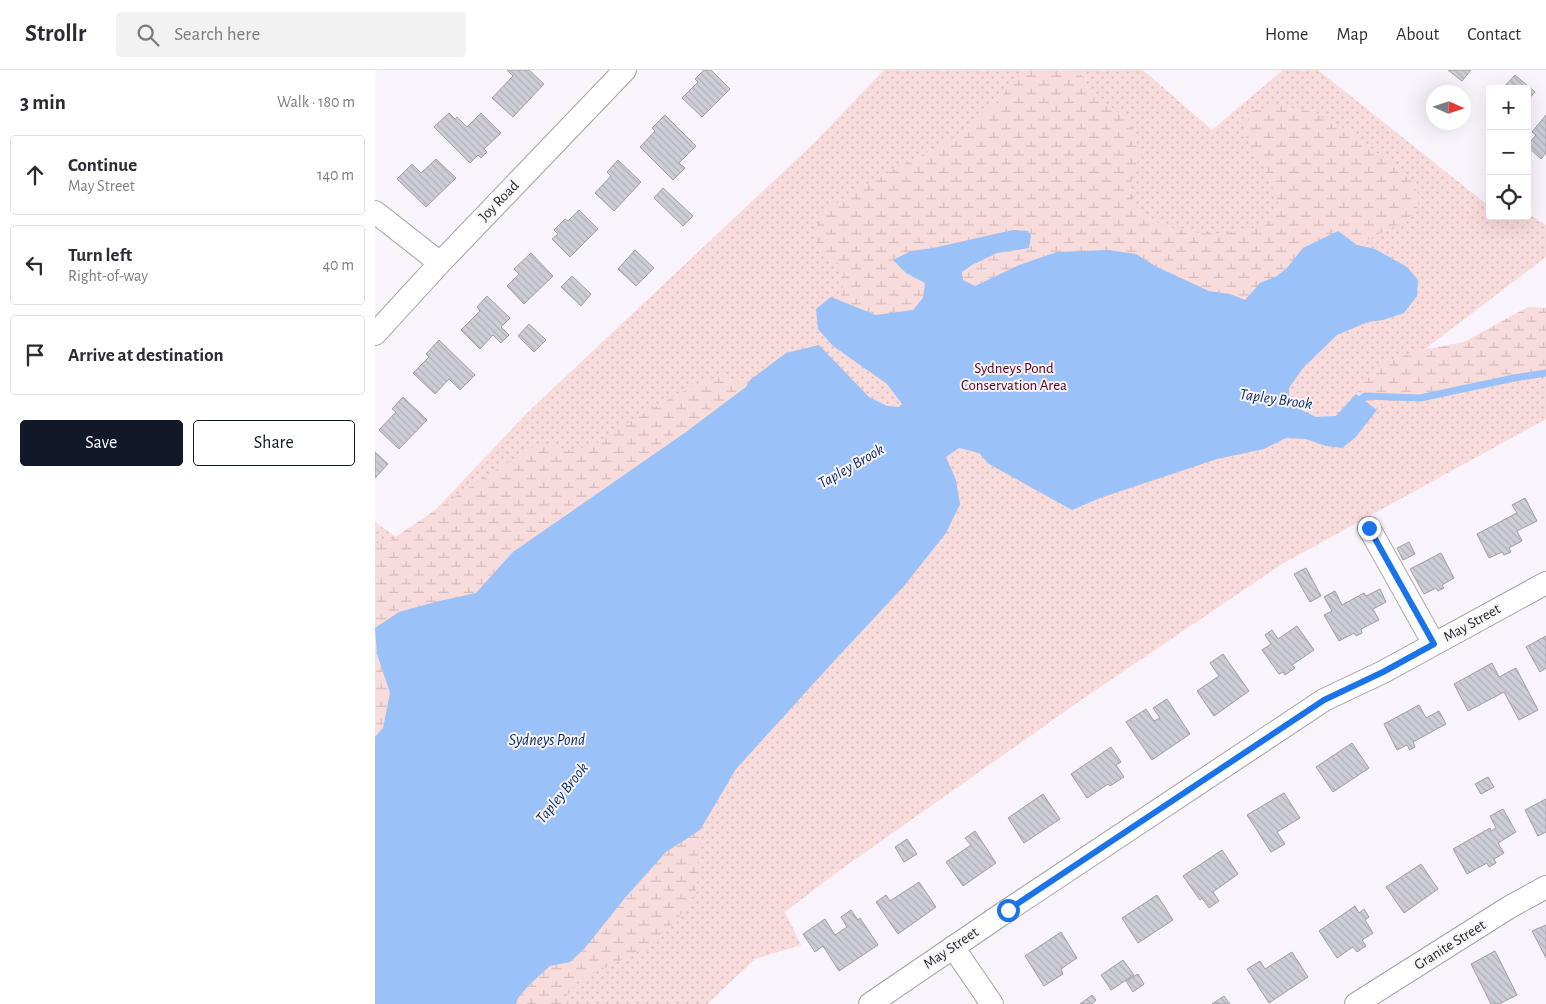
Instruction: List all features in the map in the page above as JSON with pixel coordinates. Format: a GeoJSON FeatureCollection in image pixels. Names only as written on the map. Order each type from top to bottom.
{"type":"FeatureCollection","features":[{"type":"Feature","properties":{"kind":"street","name":"Joy Road"},"geometry":{"type":"LineString","coordinates":[[375,334],[440,263],[625,70]]}},
{"type":"Feature","properties":{"kind":"street"},"geometry":{"type":"LineString","coordinates":[[375,212],[440,263]]}},
{"type":"Feature","properties":{"kind":"street"},"geometry":{"type":"LineString","coordinates":[[1369,528],[1434,644]]}},
{"type":"Feature","properties":{"kind":"street","name":"May Street"},"geometry":{"type":"LineString","coordinates":[[870,1004],[1324,700],[1383,672],[1546,583]]}},
{"type":"Feature","properties":{"kind":"street","name":"Granite Street"},"geometry":{"type":"LineString","coordinates":[[1356,1004],[1508,908],[1546,887]]}},
{"type":"Feature","properties":{"kind":"street"},"geometry":{"type":"LineString","coordinates":[[953,947],[992,1004]]}},
{"type":"Feature","properties":{"kind":"green space","name":"Sydneys Pond Conservation Area"},"geometry":{"type":"Polygon","coordinates":[[[884,70],[1143,70],[1212,130],[1283,70],[1318,70],[1486,204],[1486,220],[1531,220],[1531,216],[1546,225],[1546,257],[1363,396],[1546,371],[1546,419],[1282,564],[1084,698],[836,873],[785,912],[801,945],[755,959],[707,1004],[375,1004],[375,522],[404,543],[528,412],[814,143],[884,70]]]}},
{"type":"Feature","properties":{"kind":"green space"},"geometry":{"type":"Polygon","coordinates":[[[1021,70],[1077,70],[1098,98],[1128,119],[1140,152],[1131,183],[1133,206],[1158,223],[1173,228],[1204,233],[1236,232],[1260,227],[1269,221],[1280,207],[1264,167],[1248,141],[1246,129],[1247,121],[1252,111],[1278,105],[1312,112],[1343,128],[1412,181],[1421,201],[1412,215],[1397,225],[1357,245],[1338,231],[1303,248],[1286,269],[1277,276],[1260,283],[1246,300],[1230,294],[1209,291],[1157,267],[1136,254],[1018,265],[975,286],[963,280],[962,272],[972,265],[997,253],[1029,248],[1013,230],[911,251],[906,273],[925,283],[923,298],[913,310],[876,315],[840,300],[843,270],[836,261],[820,251],[815,229],[824,212],[856,190],[958,136],[997,103],[1021,70]]]}},
{"type":"Feature","properties":{"kind":"green space"},"geometry":{"type":"Polygon","coordinates":[[[1528,307],[1546,308],[1546,374],[1481,380],[1380,406],[1377,410],[1356,394],[1376,366],[1417,351],[1464,342],[1528,307]]]}},
{"type":"Feature","properties":{"kind":"green space"},"geometry":{"type":"Polygon","coordinates":[[[720,376],[732,379],[747,387],[686,432],[513,552],[476,593],[399,612],[375,628],[375,544],[391,540],[539,443],[573,451],[599,442],[678,394],[720,376]]]}},
{"type":"Feature","properties":{"kind":"green space"},"geometry":{"type":"Polygon","coordinates":[[[375,641],[377,654],[390,693],[383,728],[375,737],[375,641]]]}},
{"type":"Feature","properties":{"kind":"green space"},"geometry":{"type":"Polygon","coordinates":[[[700,830],[696,891],[684,911],[656,943],[578,981],[566,997],[566,1004],[516,1004],[518,998],[529,985],[550,966],[570,962],[585,948],[624,899],[666,852],[700,830]]]}},
{"type":"Feature","properties":{"kind":"water","name":"Sydneys Pond"},"geometry":{"type":"Polygon","coordinates":[[[1013,230],[1028,231],[1031,236],[1029,248],[997,253],[972,265],[962,272],[963,280],[975,286],[1019,265],[1057,252],[1108,250],[1136,254],[1157,267],[1209,291],[1230,294],[1245,300],[1260,283],[1277,276],[1286,269],[1303,248],[1338,231],[1357,245],[1375,249],[1407,267],[1418,280],[1417,296],[1404,313],[1383,320],[1368,322],[1337,335],[1303,368],[1289,388],[1289,399],[1295,407],[1316,417],[1336,416],[1356,394],[1377,410],[1355,438],[1342,448],[1326,446],[1306,439],[1286,438],[1264,449],[1217,459],[1100,498],[1072,510],[989,464],[979,453],[959,448],[946,457],[956,480],[960,504],[946,533],[904,586],[736,769],[700,830],[666,852],[624,899],[585,948],[570,962],[550,966],[529,985],[518,998],[516,1004],[375,1004],[375,737],[383,728],[390,693],[377,654],[375,628],[399,612],[476,593],[513,552],[686,432],[746,387],[750,380],[786,353],[819,345],[869,397],[887,406],[899,407],[902,404],[887,384],[833,346],[818,329],[816,309],[831,297],[876,315],[913,310],[923,298],[925,283],[906,273],[893,260],[911,251],[1013,230]]]}},
{"type":"Feature","properties":{"kind":"building"},"geometry":{"type":"Polygon","coordinates":[[[507,70],[529,70],[544,84],[513,117],[492,98],[513,76],[507,70]]]}},
{"type":"Feature","properties":{"kind":"building"},"geometry":{"type":"Polygon","coordinates":[[[704,70],[711,70],[730,89],[702,117],[682,98],[698,82],[695,79],[704,70]]]}},
{"type":"Feature","properties":{"kind":"building"},"geometry":{"type":"Polygon","coordinates":[[[1448,70],[1471,70],[1462,81],[1448,70]]]}},
{"type":"Feature","properties":{"kind":"building"},"geometry":{"type":"Polygon","coordinates":[[[1515,75],[1527,85],[1506,85],[1515,75]]]}},
{"type":"Feature","properties":{"kind":"building"},"geometry":{"type":"Polygon","coordinates":[[[1531,89],[1535,92],[1531,96],[1531,89]]]}},
{"type":"Feature","properties":{"kind":"building"},"geometry":{"type":"Polygon","coordinates":[[[449,113],[455,119],[457,117],[467,127],[481,113],[501,133],[484,149],[487,152],[481,158],[478,155],[470,163],[434,127],[449,113]]]}},
{"type":"Feature","properties":{"kind":"building"},"geometry":{"type":"Polygon","coordinates":[[[665,115],[696,146],[679,163],[685,168],[673,180],[640,147],[655,131],[652,128],[665,115]]]}},
{"type":"Feature","properties":{"kind":"building"},"geometry":{"type":"Polygon","coordinates":[[[1546,115],[1546,153],[1541,159],[1531,150],[1531,141],[1536,135],[1532,132],[1546,115]]]}},
{"type":"Feature","properties":{"kind":"building"},"geometry":{"type":"Polygon","coordinates":[[[436,159],[456,178],[426,207],[397,179],[412,164],[421,173],[436,159]]]}},
{"type":"Feature","properties":{"kind":"building"},"geometry":{"type":"Polygon","coordinates":[[[618,160],[641,182],[614,211],[595,193],[611,176],[607,172],[618,160]]]}},
{"type":"Feature","properties":{"kind":"building"},"geometry":{"type":"Polygon","coordinates":[[[663,188],[693,216],[683,226],[654,198],[663,188]]]}},
{"type":"Feature","properties":{"kind":"building"},"geometry":{"type":"Polygon","coordinates":[[[579,210],[598,229],[570,257],[552,239],[558,234],[554,230],[565,219],[568,221],[579,210]]]}},
{"type":"Feature","properties":{"kind":"building"},"geometry":{"type":"Polygon","coordinates":[[[635,250],[654,268],[636,286],[618,269],[635,250]]]}},
{"type":"Feature","properties":{"kind":"building"},"geometry":{"type":"Polygon","coordinates":[[[531,253],[553,276],[524,304],[507,286],[519,274],[514,269],[531,253]]]}},
{"type":"Feature","properties":{"kind":"building"},"geometry":{"type":"Polygon","coordinates":[[[572,276],[591,294],[581,306],[561,287],[572,276]]]}},
{"type":"Feature","properties":{"kind":"building"},"geometry":{"type":"Polygon","coordinates":[[[487,296],[510,318],[501,327],[509,335],[501,343],[493,335],[480,349],[461,330],[480,311],[477,307],[487,296]]]}},
{"type":"Feature","properties":{"kind":"building"},"geometry":{"type":"Polygon","coordinates":[[[529,324],[546,340],[534,352],[518,336],[529,324]]]}},
{"type":"Feature","properties":{"kind":"building"},"geometry":{"type":"Polygon","coordinates":[[[439,340],[475,375],[460,390],[449,379],[435,394],[413,373],[429,357],[426,354],[439,340]]]}},
{"type":"Feature","properties":{"kind":"building"},"geometry":{"type":"Polygon","coordinates":[[[403,397],[427,420],[399,449],[379,430],[396,412],[392,409],[403,397]]]}},
{"type":"Feature","properties":{"kind":"building"},"geometry":{"type":"Polygon","coordinates":[[[375,452],[388,464],[375,478],[375,452]]]}},
{"type":"Feature","properties":{"kind":"building"},"geometry":{"type":"Polygon","coordinates":[[[1525,498],[1537,521],[1517,531],[1522,541],[1509,548],[1511,552],[1504,555],[1502,552],[1489,558],[1477,534],[1517,513],[1512,505],[1525,498]]]}},
{"type":"Feature","properties":{"kind":"building"},"geometry":{"type":"Polygon","coordinates":[[[1409,542],[1415,554],[1403,560],[1397,548],[1409,542]]]}},
{"type":"Feature","properties":{"kind":"building"},"geometry":{"type":"Polygon","coordinates":[[[1441,553],[1454,578],[1442,585],[1444,588],[1438,591],[1436,588],[1424,594],[1410,569],[1441,553]]]}},
{"type":"Feature","properties":{"kind":"building"},"geometry":{"type":"Polygon","coordinates":[[[1306,568],[1321,596],[1310,602],[1294,574],[1306,568]]]}},
{"type":"Feature","properties":{"kind":"building"},"geometry":{"type":"Polygon","coordinates":[[[1380,589],[1386,602],[1373,609],[1379,620],[1361,629],[1362,633],[1356,636],[1354,633],[1339,641],[1324,615],[1332,611],[1324,597],[1335,591],[1342,605],[1364,593],[1366,596],[1380,589]]]}},
{"type":"Feature","properties":{"kind":"building"},"geometry":{"type":"Polygon","coordinates":[[[1297,626],[1314,650],[1292,665],[1295,668],[1285,675],[1283,672],[1279,674],[1262,650],[1271,644],[1265,635],[1272,630],[1278,639],[1297,626]]]}},
{"type":"Feature","properties":{"kind":"building"},"geometry":{"type":"Polygon","coordinates":[[[1546,636],[1546,668],[1540,672],[1526,647],[1546,636]]]}},
{"type":"Feature","properties":{"kind":"building"},"geometry":{"type":"Polygon","coordinates":[[[1223,654],[1249,691],[1214,716],[1197,691],[1219,676],[1210,663],[1223,654]]]}},
{"type":"Feature","properties":{"kind":"building"},"geometry":{"type":"Polygon","coordinates":[[[1492,663],[1499,677],[1516,668],[1538,710],[1519,720],[1504,692],[1468,711],[1454,684],[1492,663]]]}},
{"type":"Feature","properties":{"kind":"building"},"geometry":{"type":"Polygon","coordinates":[[[1167,699],[1190,734],[1152,760],[1126,722],[1146,709],[1154,721],[1160,718],[1153,708],[1167,699]]]}},
{"type":"Feature","properties":{"kind":"building"},"geometry":{"type":"Polygon","coordinates":[[[1419,705],[1426,718],[1439,711],[1446,724],[1413,742],[1415,747],[1410,750],[1407,745],[1397,750],[1384,724],[1419,705]]]}},
{"type":"Feature","properties":{"kind":"building"},"geometry":{"type":"Polygon","coordinates":[[[1352,743],[1369,768],[1333,792],[1316,767],[1352,743]]]}},
{"type":"Feature","properties":{"kind":"building"},"geometry":{"type":"Polygon","coordinates":[[[1111,747],[1121,762],[1116,765],[1124,777],[1110,786],[1108,784],[1087,798],[1071,774],[1111,747]]]}},
{"type":"Feature","properties":{"kind":"building"},"geometry":{"type":"Polygon","coordinates":[[[1488,777],[1494,787],[1481,794],[1475,784],[1488,777]]]}},
{"type":"Feature","properties":{"kind":"building"},"geometry":{"type":"Polygon","coordinates":[[[1284,793],[1300,818],[1277,832],[1285,844],[1271,852],[1247,815],[1284,793]]]}},
{"type":"Feature","properties":{"kind":"building"},"geometry":{"type":"Polygon","coordinates":[[[1043,794],[1060,819],[1024,843],[1008,818],[1043,794]]]}},
{"type":"Feature","properties":{"kind":"building"},"geometry":{"type":"Polygon","coordinates":[[[1546,799],[1546,832],[1538,836],[1525,810],[1546,799]]]}},
{"type":"Feature","properties":{"kind":"building"},"geometry":{"type":"Polygon","coordinates":[[[1503,809],[1516,832],[1498,843],[1504,853],[1494,859],[1496,863],[1489,867],[1487,863],[1467,874],[1453,849],[1490,828],[1491,831],[1496,828],[1490,816],[1503,809]]]}},
{"type":"Feature","properties":{"kind":"building"},"geometry":{"type":"Polygon","coordinates":[[[975,831],[996,863],[963,886],[946,862],[971,845],[965,838],[975,831]]]}},
{"type":"Feature","properties":{"kind":"building"},"geometry":{"type":"Polygon","coordinates":[[[907,839],[917,854],[904,862],[895,847],[907,839]]]}},
{"type":"Feature","properties":{"kind":"building"},"geometry":{"type":"Polygon","coordinates":[[[1222,850],[1238,874],[1213,892],[1219,901],[1209,908],[1202,898],[1200,900],[1183,876],[1222,850]]]}},
{"type":"Feature","properties":{"kind":"building"},"geometry":{"type":"Polygon","coordinates":[[[1421,864],[1438,889],[1404,913],[1386,887],[1421,864]]]}},
{"type":"Feature","properties":{"kind":"building"},"geometry":{"type":"Polygon","coordinates":[[[919,882],[936,907],[898,934],[876,902],[886,895],[890,901],[919,882]]]}},
{"type":"Feature","properties":{"kind":"building"},"geometry":{"type":"Polygon","coordinates":[[[1157,895],[1173,920],[1138,943],[1122,918],[1157,895]]]}},
{"type":"Feature","properties":{"kind":"building"},"geometry":{"type":"Polygon","coordinates":[[[1355,906],[1359,913],[1364,909],[1369,917],[1365,920],[1373,933],[1362,940],[1366,946],[1357,952],[1353,947],[1337,958],[1319,931],[1355,906]]]}},
{"type":"Feature","properties":{"kind":"building"},"geometry":{"type":"Polygon","coordinates":[[[851,910],[858,920],[860,918],[878,945],[839,971],[823,946],[815,952],[803,934],[825,919],[835,935],[847,927],[841,917],[851,910]]]}},
{"type":"Feature","properties":{"kind":"building"},"geometry":{"type":"Polygon","coordinates":[[[1546,925],[1546,958],[1532,931],[1546,925]]]}},
{"type":"Feature","properties":{"kind":"building"},"geometry":{"type":"Polygon","coordinates":[[[1061,932],[1077,958],[1061,969],[1063,974],[1044,986],[1025,956],[1061,932]]]}},
{"type":"Feature","properties":{"kind":"building"},"geometry":{"type":"Polygon","coordinates":[[[1495,951],[1517,995],[1499,1004],[1491,1004],[1471,964],[1495,951]]]}},
{"type":"Feature","properties":{"kind":"building"},"geometry":{"type":"Polygon","coordinates":[[[1292,952],[1308,977],[1269,1003],[1247,969],[1260,961],[1265,969],[1292,952]]]}},
{"type":"Feature","properties":{"kind":"building"},"geometry":{"type":"Polygon","coordinates":[[[1123,960],[1134,975],[1111,990],[1101,975],[1123,960]]]}},
{"type":"Feature","properties":{"kind":"building"},"geometry":{"type":"Polygon","coordinates":[[[1138,974],[1144,984],[1133,992],[1126,981],[1138,974]]]}},
{"type":"Feature","properties":{"kind":"building"},"geometry":{"type":"Polygon","coordinates":[[[1092,995],[1096,1000],[1092,1004],[1080,1004],[1092,995]]]}},
{"type":"Feature","properties":{"kind":"building"},"geometry":{"type":"Polygon","coordinates":[[[1224,996],[1230,1004],[1212,1004],[1224,996]]]}},
{"type":"Feature","properties":{"kind":"waterway","name":"Tapley Brook"},"geometry":{"type":"LineString","coordinates":[[1355,404],[1365,396],[1420,398],[1546,373]]}},
{"type":"Feature","properties":{"kind":"route"},"geometry":{"type":"LineString","coordinates":[[1008,910],[1324,700],[1383,672],[1434,644],[1369,528]]}}]}
